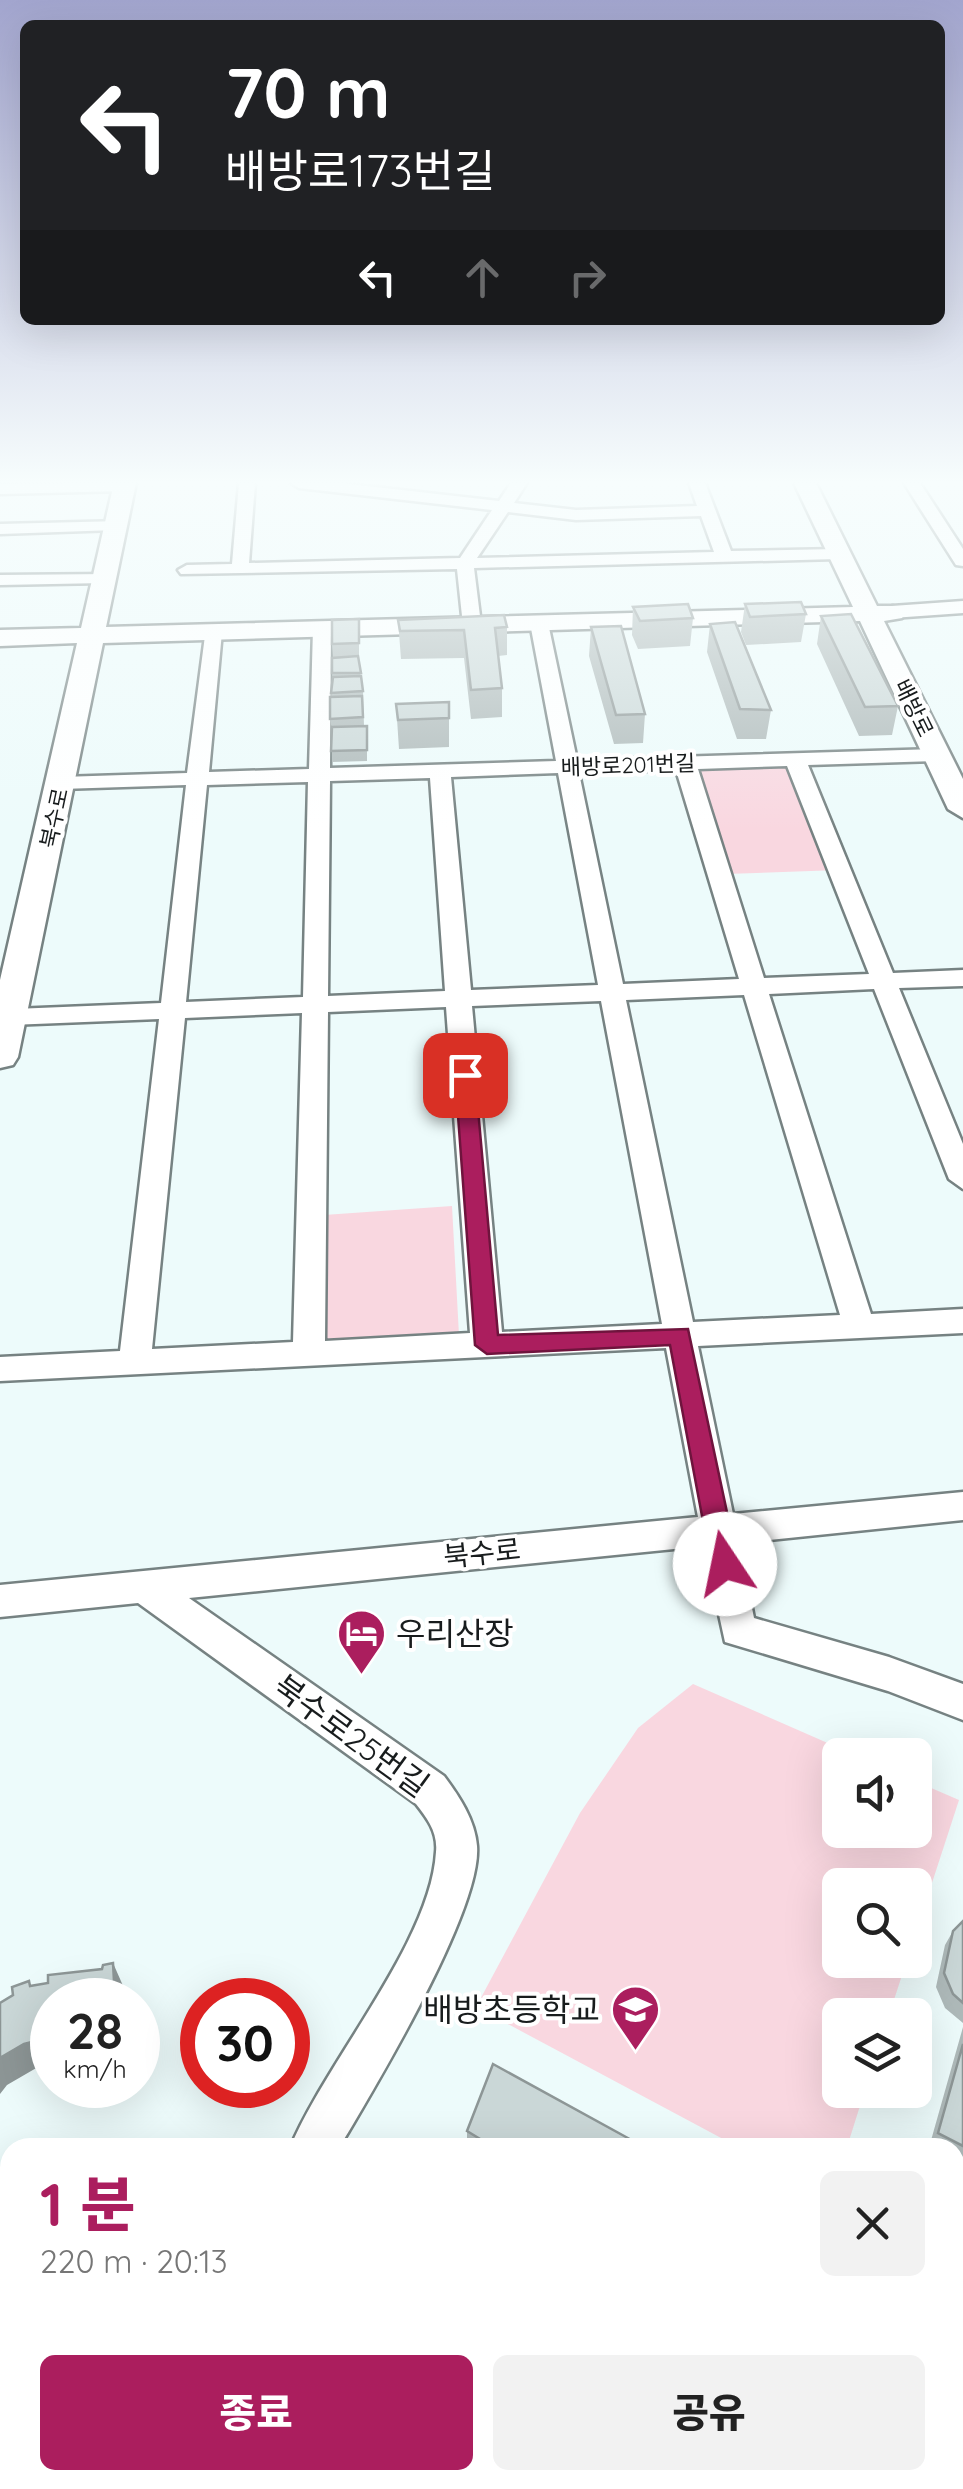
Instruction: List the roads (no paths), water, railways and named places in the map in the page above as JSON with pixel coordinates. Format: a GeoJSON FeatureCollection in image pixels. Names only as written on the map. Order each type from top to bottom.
{"type":"FeatureCollection","features":[{"type":"Feature","properties":{"kind":"street","name":"북수로"},"geometry":{"type":"LineString","coordinates":[[0,1057],[5,1015],[62,783],[99,599]]}},
{"type":"Feature","properties":{"kind":"street"},"geometry":{"type":"LineString","coordinates":[[469,599],[471,616]]}},
{"type":"Feature","properties":{"kind":"street","name":"배방로"},"geometry":{"type":"LineString","coordinates":[[873,599],[881,610]]}},
{"type":"Feature","properties":{"kind":"street","name":"배방로"},"geometry":{"type":"LineString","coordinates":[[877,599],[949,755],[963,810]]}},
{"type":"Feature","properties":{"kind":"street"},"geometry":{"type":"LineString","coordinates":[[0,628],[214,632],[963,607]]}},
{"type":"Feature","properties":{"kind":"street"},"geometry":{"type":"LineString","coordinates":[[0,638],[471,616],[881,610]]}},
{"type":"Feature","properties":{"kind":"street"},"geometry":{"type":"LineString","coordinates":[[540,623],[738,1630],[890,1674],[963,1702]]}},
{"type":"Feature","properties":{"kind":"street"},"geometry":{"type":"LineString","coordinates":[[309,1354],[322,629]]}},
{"type":"Feature","properties":{"kind":"street"},"geometry":{"type":"LineString","coordinates":[[134,1362],[214,632]]}},
{"type":"Feature","properties":{"kind":"street","name":"배방로201번길"},"geometry":{"type":"LineString","coordinates":[[62,783],[949,755]]}},
{"type":"Feature","properties":{"kind":"street"},"geometry":{"type":"LineString","coordinates":[[794,759],[963,1179]]}},
{"type":"Feature","properties":{"kind":"street"},"geometry":{"type":"LineString","coordinates":[[685,763],[860,1326]]}},
{"type":"Feature","properties":{"kind":"street"},"geometry":{"type":"LineString","coordinates":[[440,771],[487,1345]]}},
{"type":"Feature","properties":{"kind":"street"},"geometry":{"type":"LineString","coordinates":[[5,1015],[963,978]]}},
{"type":"Feature","properties":{"kind":"street"},"geometry":{"type":"LineString","coordinates":[[0,1369],[963,1321]]}},
{"type":"Feature","properties":{"kind":"street","name":"북수로"},"geometry":{"type":"LineString","coordinates":[[0,1601],[963,1506]]}},
{"type":"Feature","properties":{"kind":"street","name":"북수로25번길"},"geometry":{"type":"LineString","coordinates":[[144,1586],[430,1790],[453,1820],[457,1856],[444,1900],[371,2049],[319,2138]]}},
{"type":"Feature","properties":{"kind":"place","name":"우리산장"},"geometry":{"type":"Point","coordinates":[361,1676]}},
{"type":"Feature","properties":{"kind":"place","name":"배방초등학교"},"geometry":{"type":"Point","coordinates":[635,2052]}}]}
